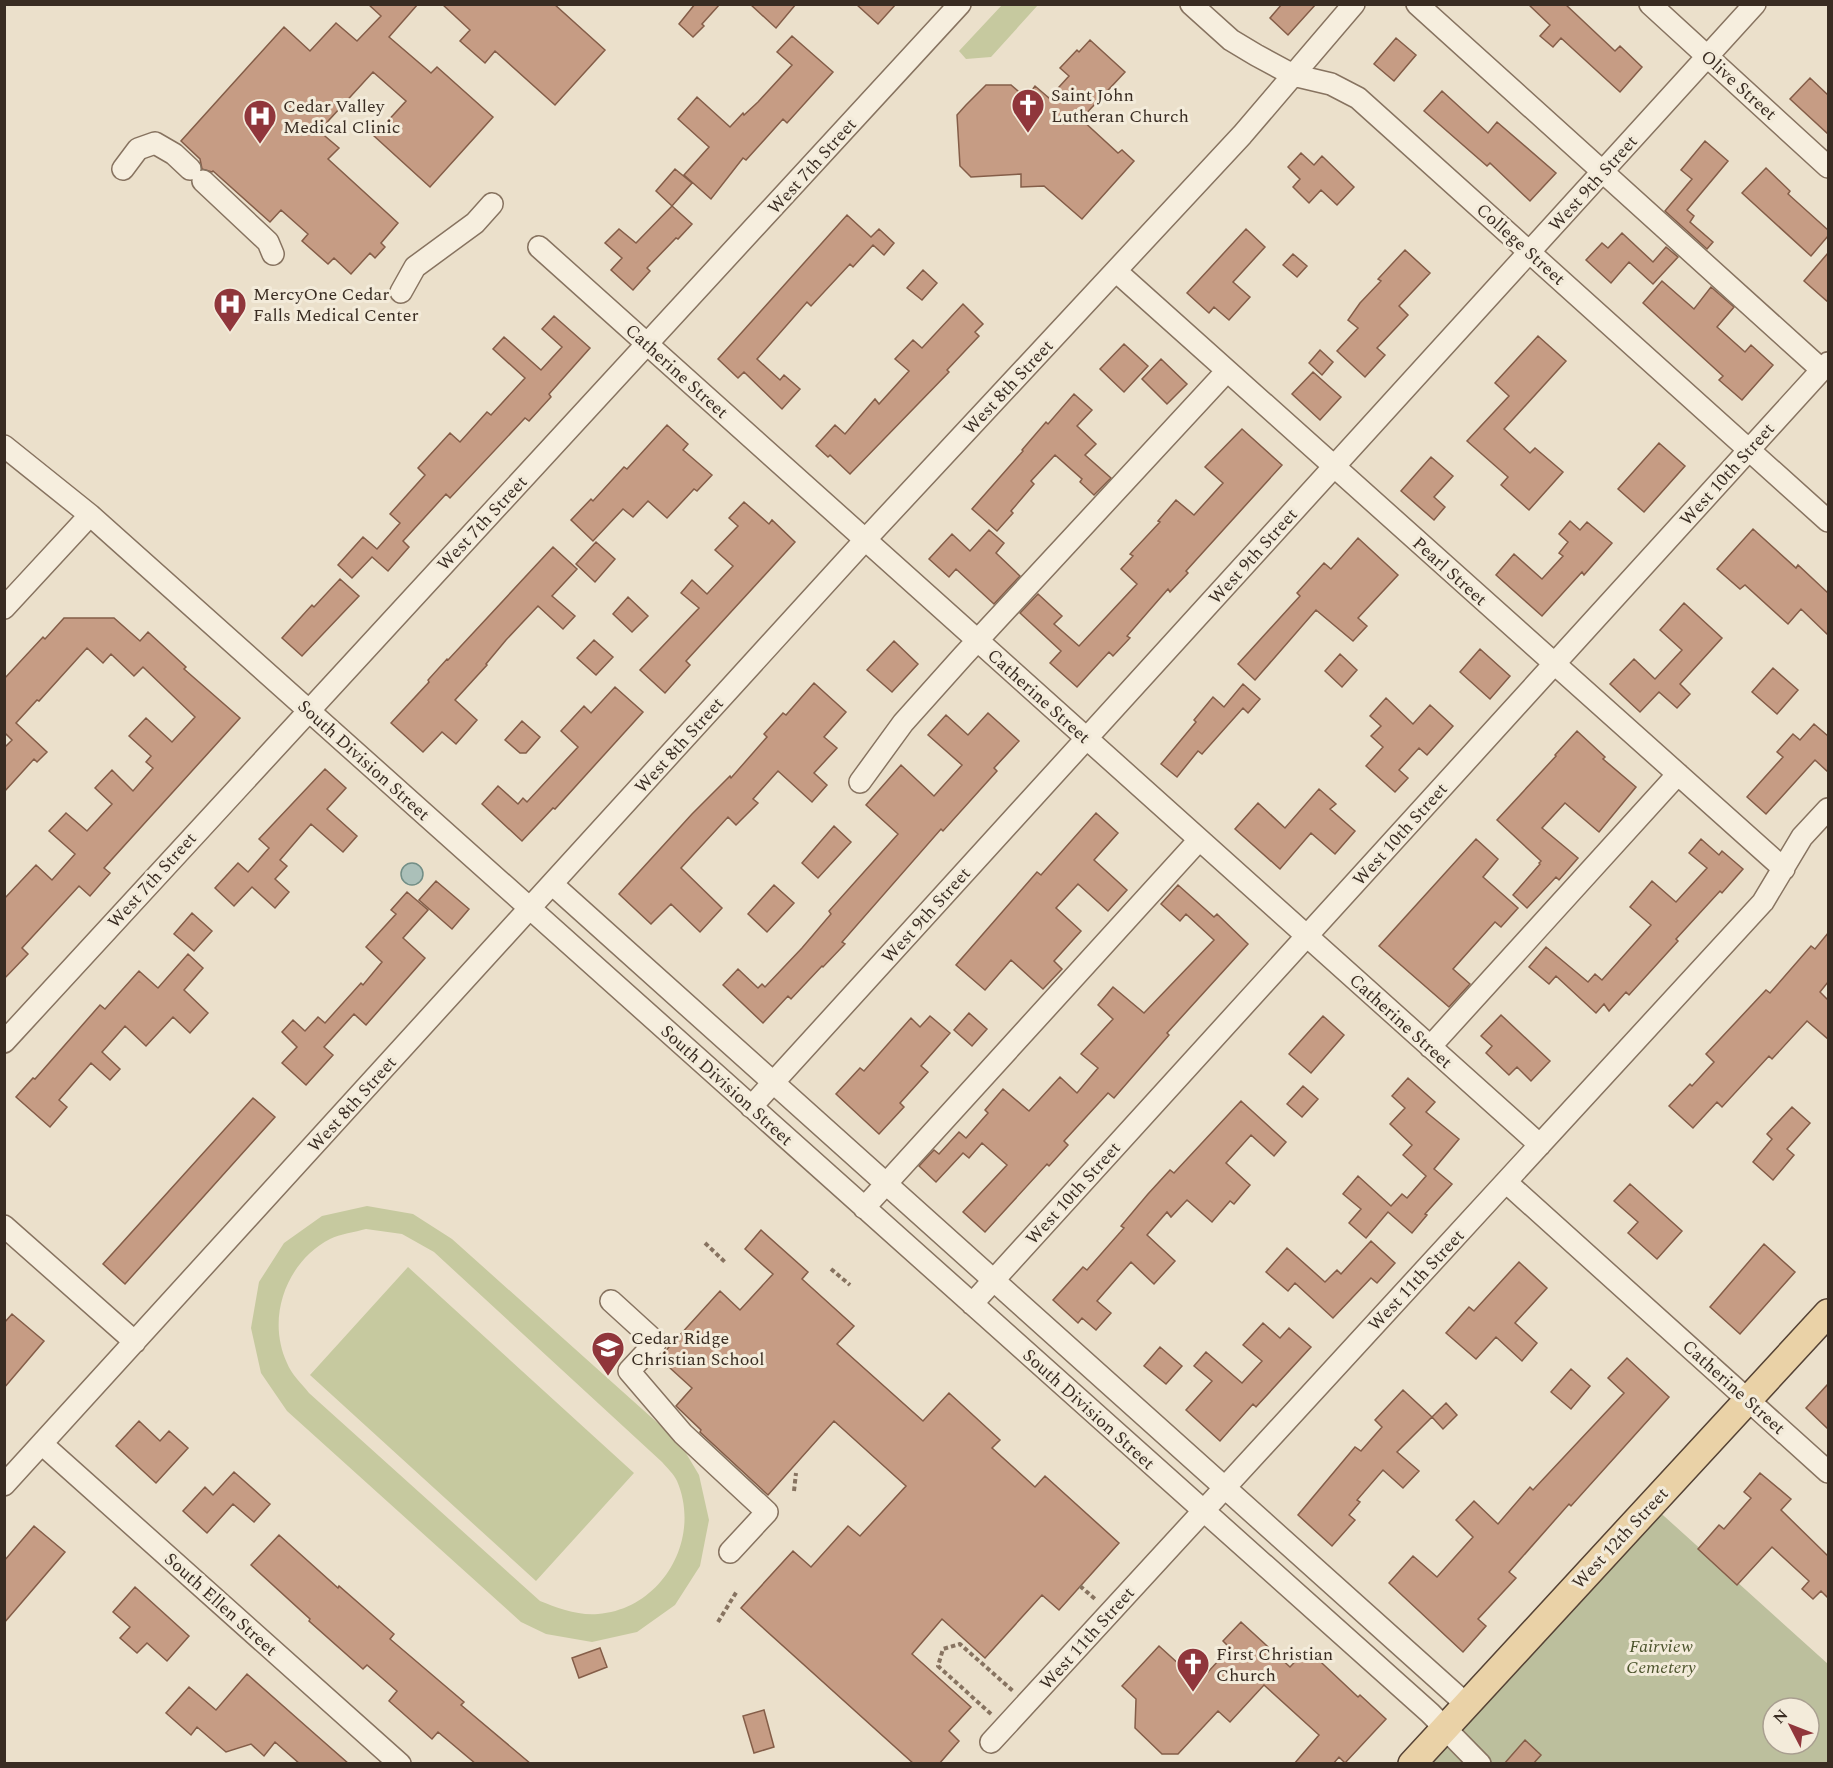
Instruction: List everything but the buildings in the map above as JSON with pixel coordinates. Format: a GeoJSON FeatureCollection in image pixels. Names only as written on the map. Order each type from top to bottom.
{"type":"FeatureCollection","features":[{"type":"Feature","properties":{"kind":"main road","name":"West 12th Street"},"geometry":{"type":"LineString","coordinates":[[1412,1764],[1828,1313]]}},
{"type":"Feature","properties":{"kind":"street","name":"West 7th Street"},"geometry":{"type":"LineString","coordinates":[[4,1042],[960,4]]}},
{"type":"Feature","properties":{"kind":"street","name":"College Street"},"geometry":{"type":"LineString","coordinates":[[1191,4],[1231,40],[1293,75],[1331,84],[1358,98],[1828,521]]}},
{"type":"Feature","properties":{"kind":"street","name":"West 8th Street"},"geometry":{"type":"LineString","coordinates":[[4,1485],[865,540],[1117,272],[1242,135],[1354,4]]}},
{"type":"Feature","properties":{"kind":"street"},"geometry":{"type":"LineString","coordinates":[[1417,4],[1603,172],[1825,366]]}},
{"type":"Feature","properties":{"kind":"street","name":"Olive Street"},"geometry":{"type":"LineString","coordinates":[[1650,4],[1828,166]]}},
{"type":"Feature","properties":{"kind":"street","name":"West 9th Street"},"geometry":{"type":"LineString","coordinates":[[752,1107],[1755,4]]}},
{"type":"Feature","properties":{"kind":"street"},"geometry":{"type":"LineString","coordinates":[[123,168],[138,149],[155,143],[174,154],[197,175],[268,242],[273,254]]}},
{"type":"Feature","properties":{"kind":"street"},"geometry":{"type":"LineString","coordinates":[[401,292],[415,267],[475,223],[492,204]]}},
{"type":"Feature","properties":{"kind":"street","name":"Catherine Street"},"geometry":{"type":"LineString","coordinates":[[538,247],[1540,1145]]}},
{"type":"Feature","properties":{"kind":"street","name":"Pearl Street"},"geometry":{"type":"LineString","coordinates":[[1117,272],[1226,372],[1784,869]]}},
{"type":"Feature","properties":{"kind":"street","name":"West 10th Street"},"geometry":{"type":"LineString","coordinates":[[972,1304],[1825,366]]}},
{"type":"Feature","properties":{"kind":"street"},"geometry":{"type":"LineString","coordinates":[[860,782],[903,723],[1226,372]]}},
{"type":"Feature","properties":{"kind":"street","name":"South Division Street"},"geometry":{"type":"LineString","coordinates":[[4,446],[90,515],[1445,1727],[1480,1764]]}},
{"type":"Feature","properties":{"kind":"street"},"geometry":{"type":"LineString","coordinates":[[4,608],[90,515]]}},
{"type":"Feature","properties":{"kind":"street"},"geometry":{"type":"LineString","coordinates":[[1430,1047],[1678,774]]}},
{"type":"Feature","properties":{"kind":"street","name":"West 11th Street"},"geometry":{"type":"LineString","coordinates":[[991,1742],[1763,902],[1803,837],[1828,808]]}},
{"type":"Feature","properties":{"kind":"street"},"geometry":{"type":"LineString","coordinates":[[864,1208],[1200,840]]}},
{"type":"Feature","properties":{"kind":"street","name":"South Division Street"},"geometry":{"type":"LineString","coordinates":[[552,884],[1466,1704]]}},
{"type":"Feature","properties":{"kind":"street","name":"Catherine Street"},"geometry":{"type":"LineString","coordinates":[[1506,1182],[1828,1472]]}},
{"type":"Feature","properties":{"kind":"street"},"geometry":{"type":"LineString","coordinates":[[4,1226],[135,1342]]}},
{"type":"Feature","properties":{"kind":"street"},"geometry":{"type":"LineString","coordinates":[[611,1301],[656,1342],[629,1371],[683,1434],[766,1512],[730,1552]]}},
{"type":"Feature","properties":{"kind":"street","name":"South Ellen Street"},"geometry":{"type":"LineString","coordinates":[[42,1444],[400,1764]]}},
{"type":"Feature","properties":{"kind":"path"},"geometry":{"type":"LineString","coordinates":[[705,1243],[726,1263]]}},
{"type":"Feature","properties":{"kind":"path"},"geometry":{"type":"LineString","coordinates":[[831,1269],[850,1285]]}},
{"type":"Feature","properties":{"kind":"path"},"geometry":{"type":"LineString","coordinates":[[794,1491],[796,1473]]}},
{"type":"Feature","properties":{"kind":"path"},"geometry":{"type":"LineString","coordinates":[[1080,1586],[1095,1599]]}},
{"type":"Feature","properties":{"kind":"path"},"geometry":{"type":"LineString","coordinates":[[718,1622],[737,1590]]}},
{"type":"Feature","properties":{"kind":"path"},"geometry":{"type":"LineString","coordinates":[[991,1715],[938,1666],[943,1649],[960,1644],[1013,1691]]}},
{"type":"Feature","properties":{"kind":"green space"},"geometry":{"type":"Polygon","coordinates":[[[1002,5],[1038,5],[991,57],[966,59],[959,51],[1002,5]]]}},
{"type":"Feature","properties":{"kind":"green space"},"geometry":{"type":"Polygon","coordinates":[[[367,1206],[413,1214],[452,1239],[680,1443],[699,1475],[709,1520],[700,1566],[675,1605],[637,1632],[592,1642],[546,1634],[521,1622],[287,1411],[261,1373],[251,1328],[259,1282],[284,1243],[322,1216],[367,1206]],[[366,1229],[343,1234],[315,1249],[302,1262],[284,1293],[280,1310],[281,1346],[291,1371],[309,1393],[540,1601],[568,1611],[598,1614],[621,1609],[641,1599],[658,1585],[671,1567],[680,1547],[684,1526],[683,1503],[674,1476],[662,1462],[434,1252],[402,1234],[366,1229]]]}},
{"type":"Feature","properties":{"kind":"green space"},"geometry":{"type":"Polygon","coordinates":[[[408,1267],[634,1473],[536,1581],[310,1375],[408,1267]]]}},
{"type":"Feature","properties":{"kind":"green space","name":"Fairview Cemetery"},"geometry":{"type":"Polygon","coordinates":[[[1654,1507],[1828,1664],[1828,1763],[1423,1764],[1654,1507]]]}},
{"type":"Feature","properties":{"kind":"water"},"geometry":{"type":"Polygon","coordinates":[[[412,863],[420,866],[423,874],[420,882],[412,885],[404,882],[401,874],[404,866],[412,863]]]}},
{"type":"Feature","properties":{"kind":"place","name":"Saint John Lutheran Church"},"geometry":{"type":"Point","coordinates":[1028,134]}},
{"type":"Feature","properties":{"kind":"place","name":"Cedar Valley Medical Clinic"},"geometry":{"type":"Point","coordinates":[260,145]}},
{"type":"Feature","properties":{"kind":"place","name":"MercyOne Cedar Falls Medical Center"},"geometry":{"type":"Point","coordinates":[230,333]}},
{"type":"Feature","properties":{"kind":"place","name":"Cedar Ridge Christian School"},"geometry":{"type":"Point","coordinates":[608,1377]}},
{"type":"Feature","properties":{"kind":"place","name":"First Christian Church"},"geometry":{"type":"Point","coordinates":[1193,1693]}}]}
